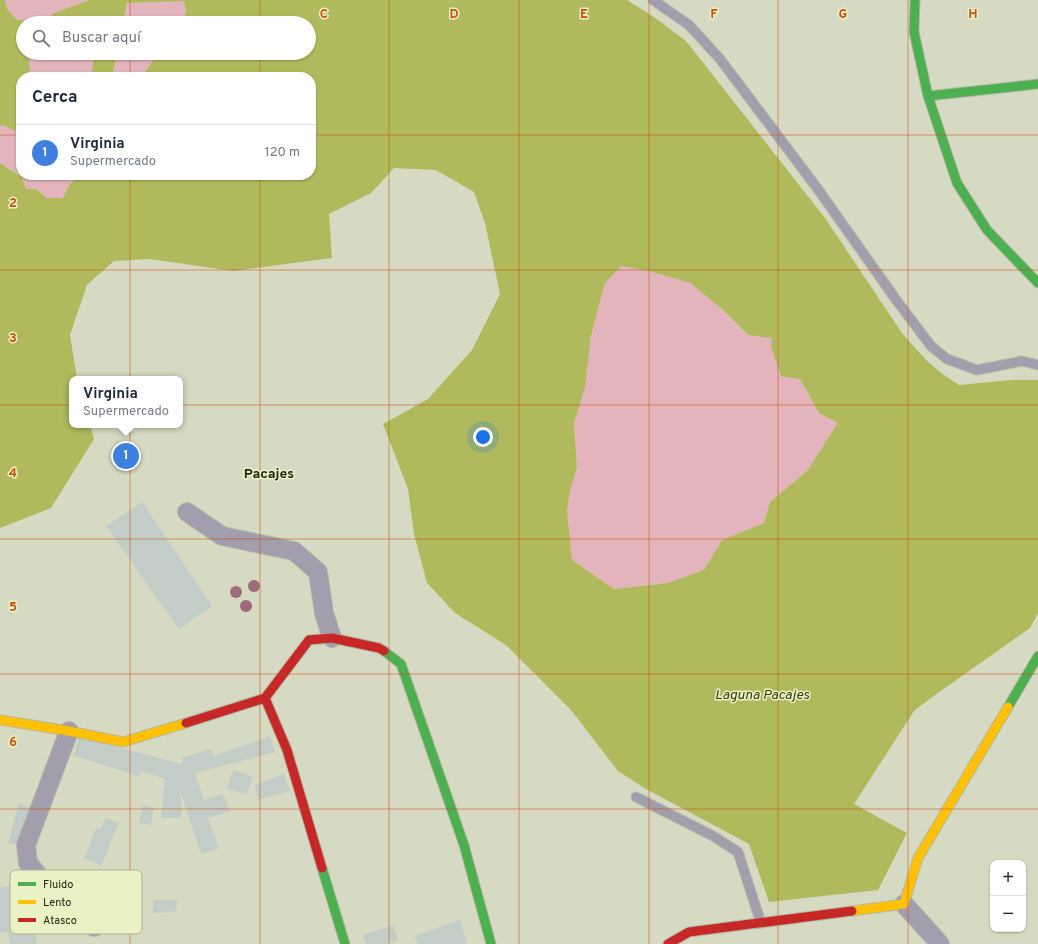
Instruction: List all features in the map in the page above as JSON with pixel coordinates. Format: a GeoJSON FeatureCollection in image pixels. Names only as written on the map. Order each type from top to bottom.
{"type":"FeatureCollection","features":[{"type":"Feature","properties":{"kind":"street"},"geometry":{"type":"LineString","coordinates":[[915,0],[914,32],[928,96],[957,183],[987,230],[1038,283]]}},
{"type":"Feature","properties":{"kind":"street"},"geometry":{"type":"LineString","coordinates":[[928,96],[1038,84]]}},
{"type":"Feature","properties":{"kind":"street"},"geometry":{"type":"LineString","coordinates":[[187,512],[222,536],[294,551],[318,572],[324,613],[332,638]]}},
{"type":"Feature","properties":{"kind":"street"},"geometry":{"type":"LineString","coordinates":[[0,720],[69,731],[122,742],[265,698],[309,640],[332,638],[379,648],[401,664],[464,845],[491,944]]}},
{"type":"Feature","properties":{"kind":"street"},"geometry":{"type":"LineString","coordinates":[[904,904],[918,858],[1038,656]]}},
{"type":"Feature","properties":{"kind":"street"},"geometry":{"type":"LineString","coordinates":[[265,698],[287,750],[345,944]]}},
{"type":"Feature","properties":{"kind":"street"},"geometry":{"type":"LineString","coordinates":[[34,870],[28,862],[26,845],[69,731]]}},
{"type":"Feature","properties":{"kind":"street"},"geometry":{"type":"LineString","coordinates":[[668,944],[689,932],[904,904]]}},
{"type":"Feature","properties":{"kind":"street"},"geometry":{"type":"LineString","coordinates":[[904,904],[940,944]]}},
{"type":"Feature","properties":{"kind":"lane"},"geometry":{"type":"LineString","coordinates":[[654,0],[689,25],[720,59],[817,188],[892,295],[931,346],[947,359],[977,370],[1022,361],[1038,365]]}},
{"type":"Feature","properties":{"kind":"lane"},"geometry":{"type":"LineString","coordinates":[[636,797],[713,836],[738,852],[761,923]]}},
{"type":"Feature","properties":{"kind":"shaded area"},"geometry":{"type":"Polygon","coordinates":[[[5,0],[89,0],[54,13],[51,16],[16,16],[16,19],[7,9],[5,0]]]}},
{"type":"Feature","properties":{"kind":"shaded area"},"geometry":{"type":"Polygon","coordinates":[[[184,1],[186,11],[184,16],[124,16],[127,3],[184,1]]]}},
{"type":"Feature","properties":{"kind":"shaded area"},"geometry":{"type":"Polygon","coordinates":[[[29,60],[93,60],[92,72],[30,72],[29,60]]]}},
{"type":"Feature","properties":{"kind":"shaded area"},"geometry":{"type":"Polygon","coordinates":[[[116,60],[154,60],[145,72],[113,72],[116,60]]]}},
{"type":"Feature","properties":{"kind":"shaded area"},"geometry":{"type":"Polygon","coordinates":[[[2,125],[16,132],[16,172],[0,163],[0,126],[2,125]]]}},
{"type":"Feature","properties":{"kind":"shaded area"},"geometry":{"type":"Polygon","coordinates":[[[23,180],[74,180],[70,184],[63,199],[47,198],[36,189],[26,189],[23,180]]]}},
{"type":"Feature","properties":{"kind":"shaded area"},"geometry":{"type":"Polygon","coordinates":[[[621,266],[649,271],[690,283],[722,309],[748,335],[773,338],[800,379],[819,413],[839,423],[807,471],[770,502],[764,523],[722,540],[705,570],[668,583],[614,589],[572,560],[567,511],[570,491],[577,468],[574,423],[585,388],[591,336],[605,283],[621,266]]]}},
{"type":"Feature","properties":{"kind":"water","name":"Laguna Pacajes"},"geometry":{"type":"Polygon","coordinates":[[[0,0],[5,0],[7,9],[16,19],[16,60],[29,60],[30,72],[16,72],[16,132],[2,125],[0,126],[0,0]]]}},
{"type":"Feature","properties":{"kind":"water","name":"Laguna Pacajes"},"geometry":{"type":"Polygon","coordinates":[[[89,0],[627,0],[654,17],[686,41],[825,218],[902,333],[925,359],[941,373],[959,385],[1011,380],[1038,380],[1038,613],[1030,628],[914,711],[854,804],[907,833],[878,890],[769,902],[749,844],[646,789],[618,771],[571,710],[506,645],[455,613],[427,583],[414,534],[408,489],[383,424],[428,399],[472,350],[500,294],[485,223],[474,192],[436,170],[394,168],[371,193],[329,214],[332,258],[233,271],[150,259],[114,261],[87,285],[70,335],[77,376],[69,376],[69,428],[91,428],[94,439],[51,508],[0,528],[0,163],[16,173],[16,180],[23,180],[26,189],[36,189],[47,198],[63,198],[70,184],[74,180],[316,180],[316,72],[145,72],[154,60],[316,60],[316,16],[184,16],[186,11],[184,1],[127,3],[124,16],[51,16],[54,13],[89,0]],[[621,266],[605,283],[591,336],[585,388],[574,423],[577,468],[570,491],[567,511],[572,560],[614,589],[668,583],[704,570],[722,540],[764,523],[770,502],[807,471],[838,423],[819,413],[800,379],[781,376],[771,347],[772,338],[748,335],[722,309],[690,283],[649,271],[621,266]]]}},
{"type":"Feature","properties":{"kind":"water"},"geometry":{"type":"Polygon","coordinates":[[[93,60],[116,60],[113,72],[92,72],[93,60]]]}},
{"type":"Feature","properties":{"kind":"building"},"geometry":{"type":"Polygon","coordinates":[[[142,502],[212,606],[179,629],[106,526],[142,502]]]}},
{"type":"Feature","properties":{"kind":"building"},"geometry":{"type":"Polygon","coordinates":[[[270,736],[275,752],[195,773],[204,800],[223,794],[230,812],[208,818],[219,848],[201,854],[181,793],[181,818],[161,818],[165,779],[141,771],[139,776],[74,756],[79,737],[182,764],[182,758],[211,749],[214,756],[270,736]]]}},
{"type":"Feature","properties":{"kind":"building"},"geometry":{"type":"Polygon","coordinates":[[[233,770],[253,777],[247,795],[227,788],[233,770]]]}},
{"type":"Feature","properties":{"kind":"building"},"geometry":{"type":"Polygon","coordinates":[[[284,774],[290,791],[258,800],[255,785],[284,774]]]}},
{"type":"Feature","properties":{"kind":"building"},"geometry":{"type":"Polygon","coordinates":[[[19,803],[34,810],[22,846],[8,843],[19,803]]]}},
{"type":"Feature","properties":{"kind":"building"},"geometry":{"type":"Polygon","coordinates":[[[143,805],[154,808],[151,825],[139,823],[143,805]]]}},
{"type":"Feature","properties":{"kind":"building"},"geometry":{"type":"Polygon","coordinates":[[[105,818],[119,823],[101,866],[84,858],[96,829],[101,829],[105,818]]]}},
{"type":"Feature","properties":{"kind":"building"},"geometry":{"type":"Polygon","coordinates":[[[10,886],[10,934],[35,934],[37,944],[10,944],[8,932],[0,933],[0,888],[10,886]]]}},
{"type":"Feature","properties":{"kind":"building"},"geometry":{"type":"Polygon","coordinates":[[[154,900],[178,900],[175,912],[152,913],[154,900]]]}},
{"type":"Feature","properties":{"kind":"building"},"geometry":{"type":"Polygon","coordinates":[[[460,920],[467,944],[418,944],[415,936],[460,920]]]}},
{"type":"Feature","properties":{"kind":"building"},"geometry":{"type":"Polygon","coordinates":[[[393,925],[398,940],[387,944],[366,944],[363,935],[393,925]]]}},
{"type":"Feature","properties":{"kind":"traffic: fast"},"geometry":{"type":"LineString","coordinates":[[915,0],[914,32],[928,96],[957,183],[987,230],[1038,283]]}},
{"type":"Feature","properties":{"kind":"traffic: fast"},"geometry":{"type":"LineString","coordinates":[[928,96],[1038,84]]}},
{"type":"Feature","properties":{"kind":"traffic: fast"},"geometry":{"type":"LineString","coordinates":[[384,651],[401,664],[464,845],[491,944]]}},
{"type":"Feature","properties":{"kind":"traffic: fast"},"geometry":{"type":"LineString","coordinates":[[1008,707],[1038,656]]}},
{"type":"Feature","properties":{"kind":"traffic: fast"},"geometry":{"type":"LineString","coordinates":[[322,868],[345,944]]}},
{"type":"Feature","properties":{"kind":"traffic: slow"},"geometry":{"type":"LineString","coordinates":[[852,911],[904,904],[918,858],[1008,707]]}},
{"type":"Feature","properties":{"kind":"traffic: slow"},"geometry":{"type":"LineString","coordinates":[[0,720],[69,731],[123,742],[186,723]]}},
{"type":"Feature","properties":{"kind":"traffic: jam"},"geometry":{"type":"LineString","coordinates":[[186,723],[265,698],[309,640],[332,638],[379,648],[384,651]]}},
{"type":"Feature","properties":{"kind":"traffic: jam"},"geometry":{"type":"LineString","coordinates":[[265,698],[287,750],[322,868]]}},
{"type":"Feature","properties":{"kind":"traffic: jam"},"geometry":{"type":"LineString","coordinates":[[668,944],[689,932],[852,911]]}},
{"type":"Feature","properties":{"kind":"place","name":"Virginia"},"geometry":{"type":"Point","coordinates":[126,456]}},
{"type":"Feature","properties":{"kind":"district","name":"Pacajes"},"geometry":{"type":"Point","coordinates":[269,473]}}]}
